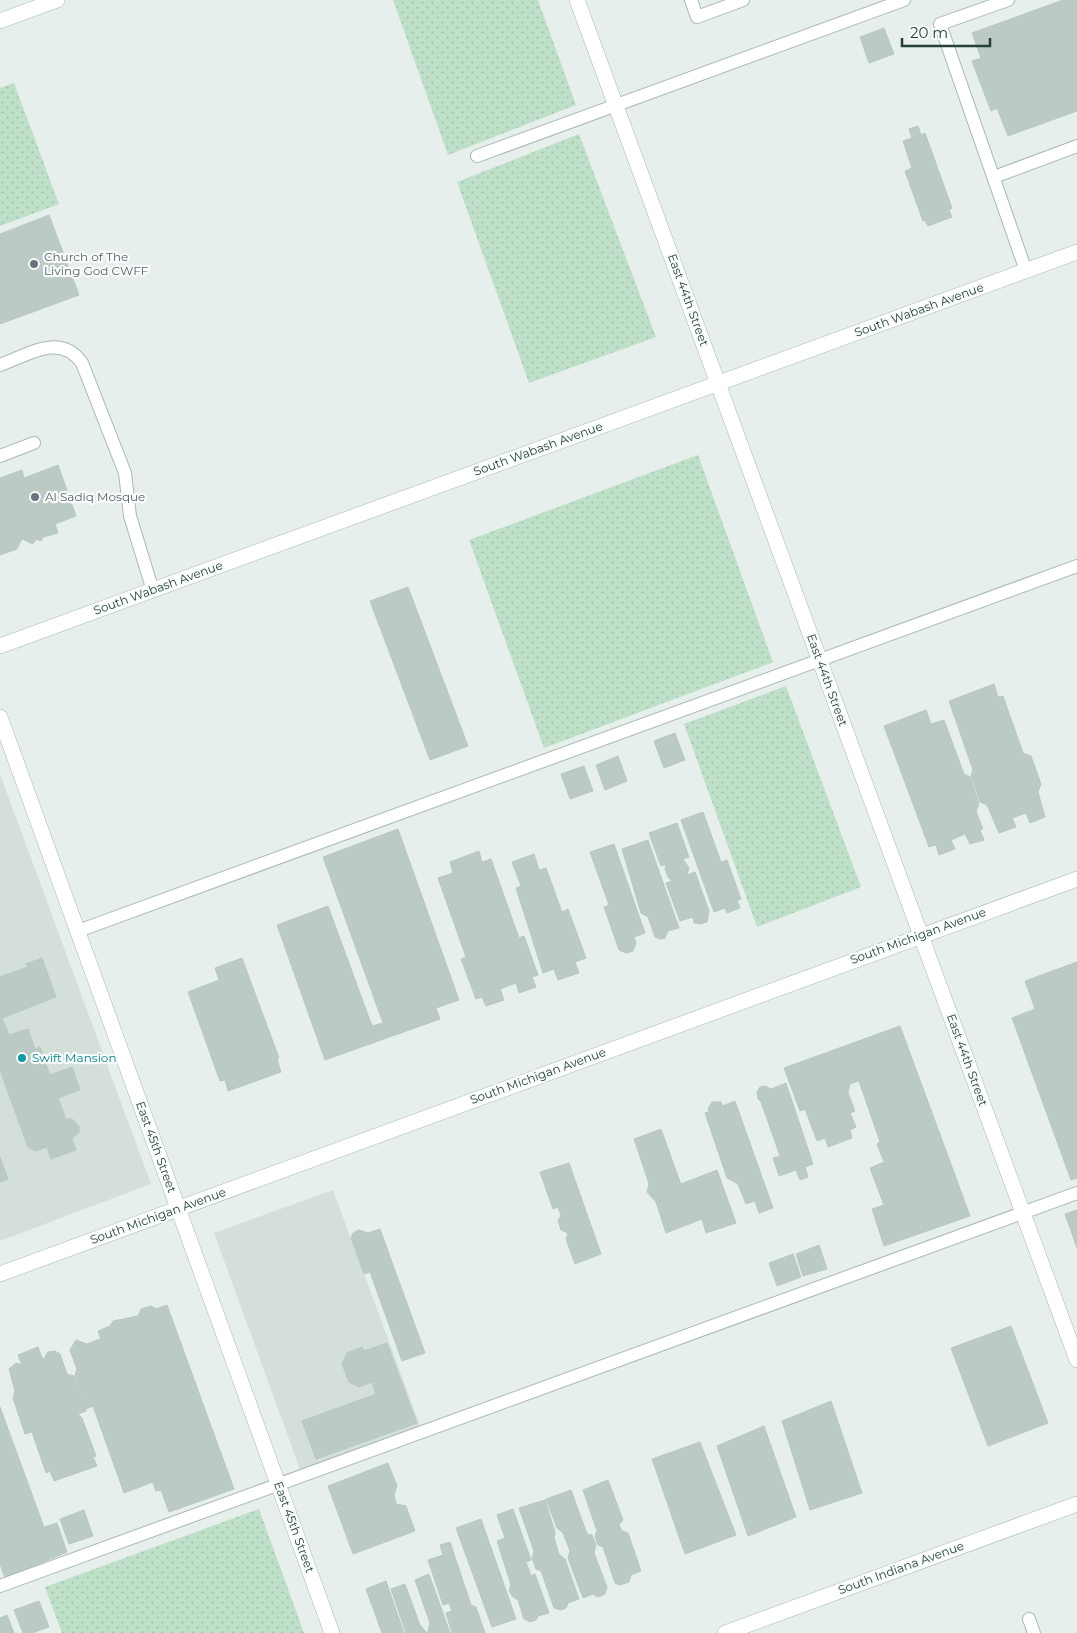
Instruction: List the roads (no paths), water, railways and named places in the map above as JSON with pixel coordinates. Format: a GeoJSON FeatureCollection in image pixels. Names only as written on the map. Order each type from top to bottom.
{"type":"FeatureCollection","features":[{"type":"Feature","properties":{"kind":"street"},"geometry":{"type":"LineString","coordinates":[[0,21],[57,0]]}},
{"type":"Feature","properties":{"kind":"street","name":"East 44th Street"},"geometry":{"type":"LineString","coordinates":[[577,0],[1077,1360]]}},
{"type":"Feature","properties":{"kind":"street","name":"South Wabash Avenue"},"geometry":{"type":"LineString","coordinates":[[0,646],[1077,252]]}},
{"type":"Feature","properties":{"kind":"street","name":"East 45th Street"},"geometry":{"type":"LineString","coordinates":[[0,717],[332,1633]]}},
{"type":"Feature","properties":{"kind":"street","name":"South Michigan Avenue"},"geometry":{"type":"LineString","coordinates":[[0,1274],[1077,878]]}},
{"type":"Feature","properties":{"kind":"street","name":"South Indiana Avenue"},"geometry":{"type":"LineString","coordinates":[[725,1633],[1077,1504]]}},
{"type":"Feature","properties":{"kind":"lane"},"geometry":{"type":"LineString","coordinates":[[691,0],[697,17],[743,0]]}},
{"type":"Feature","properties":{"kind":"lane"},"geometry":{"type":"LineString","coordinates":[[477,156],[904,0]]}},
{"type":"Feature","properties":{"kind":"lane"},"geometry":{"type":"LineString","coordinates":[[1008,0],[940,24],[1026,271]]}},
{"type":"Feature","properties":{"kind":"lane"},"geometry":{"type":"LineString","coordinates":[[994,177],[1077,146]]}},
{"type":"Feature","properties":{"kind":"lane"},"geometry":{"type":"LineString","coordinates":[[0,365],[45,348],[61,346],[74,352],[82,363],[125,473],[130,516],[152,590]]}},
{"type":"Feature","properties":{"kind":"lane"},"geometry":{"type":"LineString","coordinates":[[0,456],[34,443]]}},
{"type":"Feature","properties":{"kind":"lane"},"geometry":{"type":"LineString","coordinates":[[78,931],[1077,566]]}},
{"type":"Feature","properties":{"kind":"lane"},"geometry":{"type":"LineString","coordinates":[[0,1586],[1077,1193]]}},
{"type":"Feature","properties":{"kind":"lane"},"geometry":{"type":"LineString","coordinates":[[1029,1619],[1034,1633]]}},
{"type":"Feature","properties":{"kind":"place","name":"Church of The Living God CWFF"},"geometry":{"type":"Point","coordinates":[34,264]}},
{"type":"Feature","properties":{"kind":"place","name":"Al Sadiq Mosque"},"geometry":{"type":"Point","coordinates":[35,497]}},
{"type":"Feature","properties":{"kind":"place","name":"Swift Mansion"},"geometry":{"type":"Point","coordinates":[22,1058]}}]}
